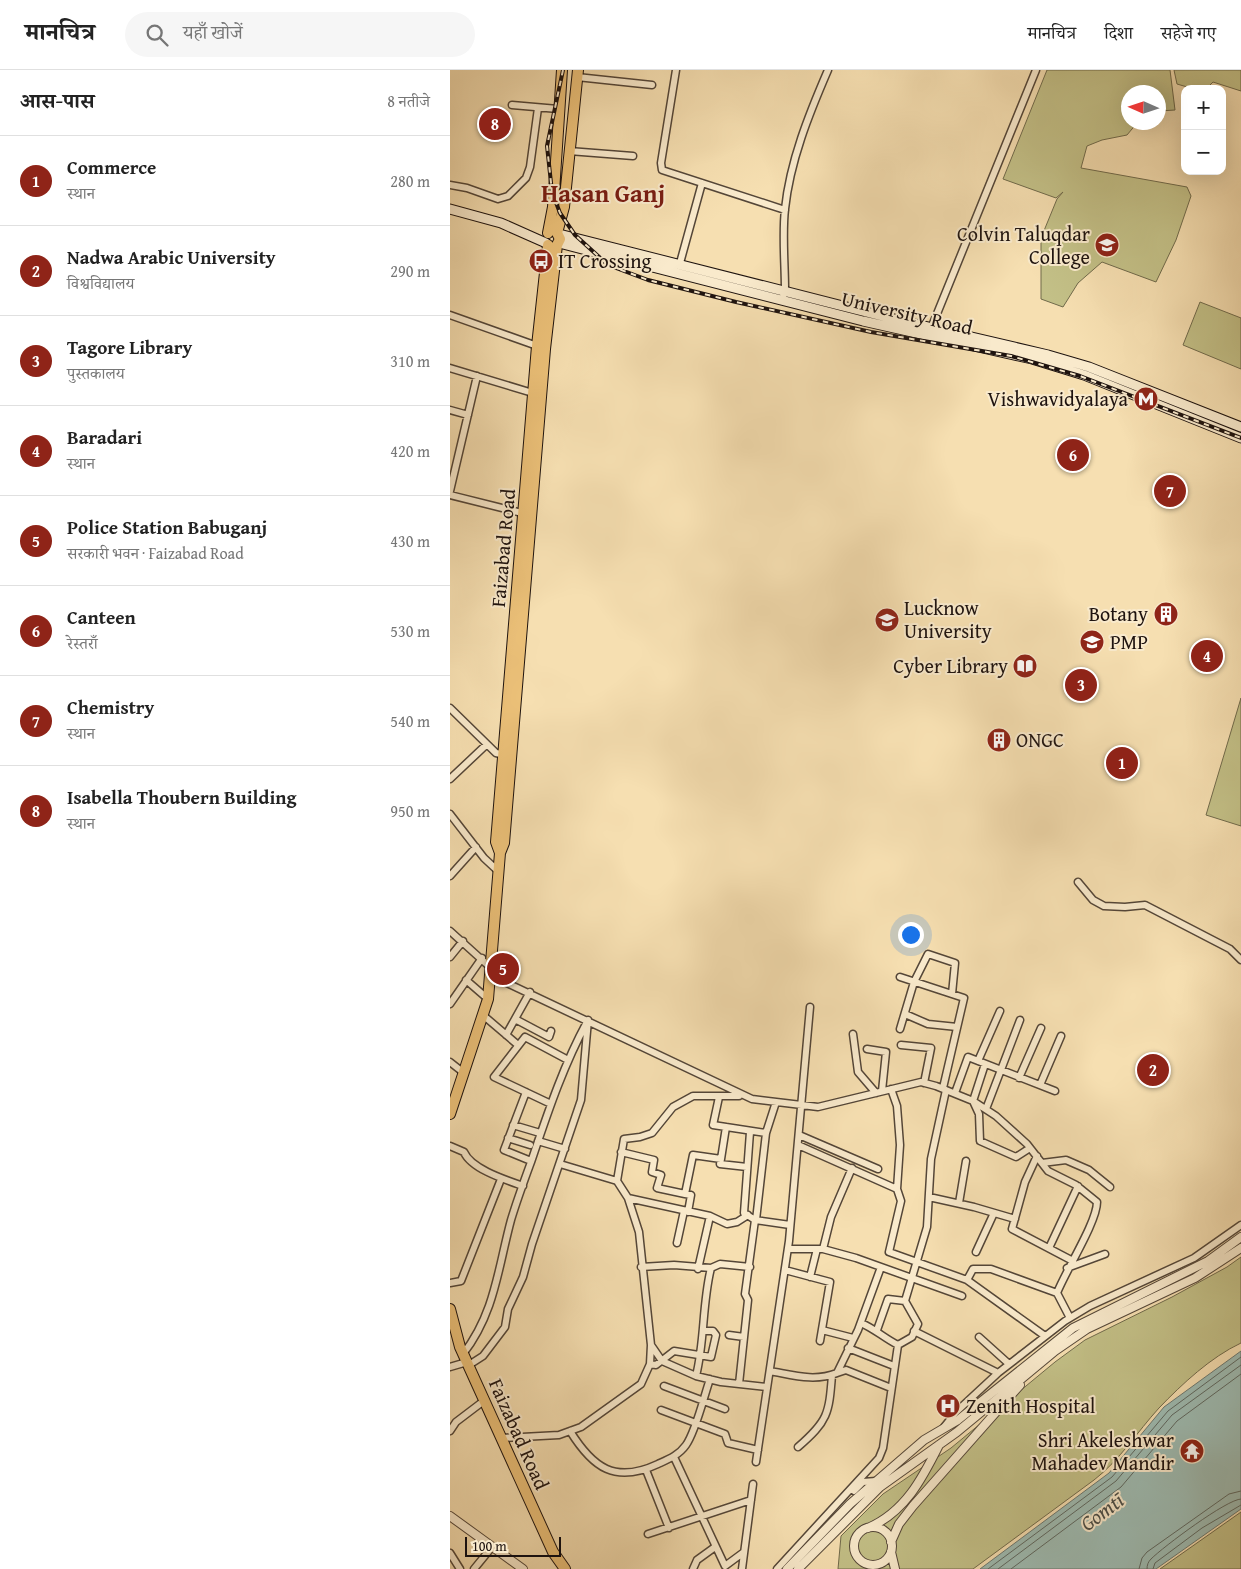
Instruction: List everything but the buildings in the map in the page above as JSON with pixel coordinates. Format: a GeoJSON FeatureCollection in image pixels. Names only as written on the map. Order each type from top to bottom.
{"type":"FeatureCollection","features":[{"type":"Feature","properties":{"kind":"main road","name":"Faizabad Road"},"geometry":{"type":"LineString","coordinates":[[450,1114],[484,1016],[488,999],[498,871],[500,853],[504,843],[507,755],[541,347],[552,239],[558,109],[562,70]]}},
{"type":"Feature","properties":{"kind":"main road","name":"Faizabad Road"},"geometry":{"type":"LineString","coordinates":[[552,239],[564,207],[577,74]]}},
{"type":"Feature","properties":{"kind":"main road"},"geometry":{"type":"LineString","coordinates":[[450,203],[552,239]]}},
{"type":"Feature","properties":{"kind":"main road"},"geometry":{"type":"LineString","coordinates":[[450,209],[502,222],[552,239]]}},
{"type":"Feature","properties":{"kind":"main road","name":"University Road"},"geometry":{"type":"LineString","coordinates":[[552,239],[680,263],[858,310],[1089,366],[1241,427]]}},
{"type":"Feature","properties":{"kind":"main road","name":"University Road"},"geometry":{"type":"LineString","coordinates":[[552,239],[856,320],[1032,359],[1074,372],[1241,438]]}},
{"type":"Feature","properties":{"kind":"main road"},"geometry":{"type":"LineString","coordinates":[[856,320],[858,310]]}},
{"type":"Feature","properties":{"kind":"main road","name":"Faizabad Road"},"geometry":{"type":"LineString","coordinates":[[450,1309],[466,1360],[553,1552],[565,1569]]}},
{"type":"Feature","properties":{"kind":"street"},"geometry":{"type":"LineString","coordinates":[[676,70],[661,163],[662,170],[785,210]]}},
{"type":"Feature","properties":{"kind":"street"},"geometry":{"type":"LineString","coordinates":[[782,300],[785,290],[785,210],[798,148],[828,70]]}},
{"type":"Feature","properties":{"kind":"street"},"geometry":{"type":"LineString","coordinates":[[928,336],[1036,70]]}},
{"type":"Feature","properties":{"kind":"street"},"geometry":{"type":"LineString","coordinates":[[577,74],[652,85]]}},
{"type":"Feature","properties":{"kind":"street"},"geometry":{"type":"LineString","coordinates":[[512,105],[558,109]]}},
{"type":"Feature","properties":{"kind":"street"},"geometry":{"type":"LineString","coordinates":[[450,185],[467,188],[498,199],[508,196],[526,178],[530,167],[538,108]]}},
{"type":"Feature","properties":{"kind":"street"},"geometry":{"type":"LineString","coordinates":[[569,151],[633,156]]}},
{"type":"Feature","properties":{"kind":"street"},"geometry":{"type":"LineString","coordinates":[[680,263],[702,183]]}},
{"type":"Feature","properties":{"kind":"street"},"geometry":{"type":"LineString","coordinates":[[450,315],[541,347]]}},
{"type":"Feature","properties":{"kind":"street"},"geometry":{"type":"LineString","coordinates":[[450,368],[537,395]]}},
{"type":"Feature","properties":{"kind":"street"},"geometry":{"type":"LineString","coordinates":[[477,376],[450,493],[528,514]]}},
{"type":"Feature","properties":{"kind":"street"},"geometry":{"type":"LineString","coordinates":[[450,410],[468,415]]}},
{"type":"Feature","properties":{"kind":"street"},"geometry":{"type":"LineString","coordinates":[[450,708],[496,753],[507,755]]}},
{"type":"Feature","properties":{"kind":"street"},"geometry":{"type":"LineString","coordinates":[[450,779],[486,744]]}},
{"type":"Feature","properties":{"kind":"street"},"geometry":{"type":"LineString","coordinates":[[450,814],[498,871]]}},
{"type":"Feature","properties":{"kind":"street"},"geometry":{"type":"LineString","coordinates":[[450,876],[476,847]]}},
{"type":"Feature","properties":{"kind":"street"},"geometry":{"type":"LineString","coordinates":[[1078,882],[1093,900],[1104,906],[1125,907],[1145,905],[1230,950],[1241,960]]}},
{"type":"Feature","properties":{"kind":"street"},"geometry":{"type":"LineString","coordinates":[[450,931],[482,958],[491,971],[740,1096],[818,1106],[924,1083],[945,1089],[973,1101],[996,1116],[1030,1148],[1048,1171],[1078,1186],[1096,1202],[1096,1214],[1067,1268],[1057,1293]]}},
{"type":"Feature","properties":{"kind":"street"},"geometry":{"type":"LineString","coordinates":[[450,957],[463,942]]}},
{"type":"Feature","properties":{"kind":"street"},"geometry":{"type":"LineString","coordinates":[[900,1029],[914,982],[928,954],[954,963],[952,994]]}},
{"type":"Feature","properties":{"kind":"street"},"geometry":{"type":"LineString","coordinates":[[450,1004],[482,958]]}},
{"type":"Feature","properties":{"kind":"street"},"geometry":{"type":"LineString","coordinates":[[777,1569],[879,1458],[883,1448],[898,1345],[912,1337],[918,1324],[905,1301],[927,1227],[931,1159],[964,998],[900,977]]}},
{"type":"Feature","properties":{"kind":"street"},"geometry":{"type":"LineString","coordinates":[[466,980],[488,999]]}},
{"type":"Feature","properties":{"kind":"street"},"geometry":{"type":"LineString","coordinates":[[506,1035],[530,992]]}},
{"type":"Feature","properties":{"kind":"street"},"geometry":{"type":"LineString","coordinates":[[756,1462],[788,1249],[810,1007]]}},
{"type":"Feature","properties":{"kind":"street"},"geometry":{"type":"LineString","coordinates":[[978,1061],[1000,1010]]}},
{"type":"Feature","properties":{"kind":"street"},"geometry":{"type":"LineString","coordinates":[[905,1014],[928,1024],[957,1027]]}},
{"type":"Feature","properties":{"kind":"street"},"geometry":{"type":"LineString","coordinates":[[484,1016],[518,1046]]}},
{"type":"Feature","properties":{"kind":"street"},"geometry":{"type":"LineString","coordinates":[[515,1019],[550,1034],[544,1047]]}},
{"type":"Feature","properties":{"kind":"street"},"geometry":{"type":"LineString","coordinates":[[466,1360],[493,1297],[511,1219],[540,1133],[568,1060],[588,1020]]}},
{"type":"Feature","properties":{"kind":"street"},"geometry":{"type":"LineString","coordinates":[[450,1368],[466,1360],[483,1356],[505,1327],[508,1309],[523,1278],[532,1244],[581,1100],[588,1020]]}},
{"type":"Feature","properties":{"kind":"street"},"geometry":{"type":"LineString","coordinates":[[986,1109],[1020,1020]]}},
{"type":"Feature","properties":{"kind":"street"},"geometry":{"type":"LineString","coordinates":[[1019,1078],[1041,1028]]}},
{"type":"Feature","properties":{"kind":"street"},"geometry":{"type":"LineString","coordinates":[[853,1034],[858,1072],[879,1092]]}},
{"type":"Feature","properties":{"kind":"street"},"geometry":{"type":"LineString","coordinates":[[1040,1086],[1061,1036]]}},
{"type":"Feature","properties":{"kind":"street"},"geometry":{"type":"LineString","coordinates":[[551,1104],[494,1076],[525,1037],[568,1060]]}},
{"type":"Feature","properties":{"kind":"street"},"geometry":{"type":"LineString","coordinates":[[902,1045],[932,1048],[924,1083]]}},
{"type":"Feature","properties":{"kind":"street"},"geometry":{"type":"LineString","coordinates":[[867,1049],[886,1052],[879,1092]]}},
{"type":"Feature","properties":{"kind":"street"},"geometry":{"type":"LineString","coordinates":[[955,1093],[968,1057],[1055,1091]]}},
{"type":"Feature","properties":{"kind":"street"},"geometry":{"type":"LineString","coordinates":[[450,1062],[464,1073]]}},
{"type":"Feature","properties":{"kind":"street"},"geometry":{"type":"LineString","coordinates":[[985,1064],[973,1101],[979,1114],[980,1141],[1016,1157],[1030,1148]]}},
{"type":"Feature","properties":{"kind":"street"},"geometry":{"type":"LineString","coordinates":[[891,1089],[897,1106],[900,1145],[897,1189],[901,1201],[889,1252],[967,1280],[1045,1336]]}},
{"type":"Feature","properties":{"kind":"street"},"geometry":{"type":"LineString","coordinates":[[526,1092],[504,1150],[531,1161]]}},
{"type":"Feature","properties":{"kind":"street"},"geometry":{"type":"LineString","coordinates":[[617,1181],[624,1139],[652,1133],[673,1107],[693,1096],[740,1096]]}},
{"type":"Feature","properties":{"kind":"street"},"geometry":{"type":"LineString","coordinates":[[719,1097],[713,1125],[766,1133]]}},
{"type":"Feature","properties":{"kind":"street"},"geometry":{"type":"LineString","coordinates":[[739,1384],[748,1300],[745,1294],[766,1133],[776,1102]]}},
{"type":"Feature","properties":{"kind":"street"},"geometry":{"type":"LineString","coordinates":[[514,1125],[540,1133]]}},
{"type":"Feature","properties":{"kind":"street"},"geometry":{"type":"LineString","coordinates":[[726,1127],[720,1164],[748,1167]]}},
{"type":"Feature","properties":{"kind":"street"},"geometry":{"type":"LineString","coordinates":[[750,1132],[744,1213],[756,1220],[790,1225]]}},
{"type":"Feature","properties":{"kind":"street"},"geometry":{"type":"LineString","coordinates":[[799,1135],[878,1169]]}},
{"type":"Feature","properties":{"kind":"street"},"geometry":{"type":"LineString","coordinates":[[508,1138],[530,1145]]}},
{"type":"Feature","properties":{"kind":"street"},"geometry":{"type":"LineString","coordinates":[[538,1141],[565,1149]]}},
{"type":"Feature","properties":{"kind":"street"},"geometry":{"type":"LineString","coordinates":[[798,1145],[897,1189]]}},
{"type":"Feature","properties":{"kind":"street"},"geometry":{"type":"LineString","coordinates":[[450,1146],[464,1152],[466,1158],[501,1179],[523,1186]]}},
{"type":"Feature","properties":{"kind":"street"},"geometry":{"type":"LineString","coordinates":[[622,1152],[654,1160],[652,1172],[661,1175],[657,1188],[691,1195],[677,1243]]}},
{"type":"Feature","properties":{"kind":"street"},"geometry":{"type":"LineString","coordinates":[[685,1194],[694,1155],[721,1159]]}},
{"type":"Feature","properties":{"kind":"street"},"geometry":{"type":"LineString","coordinates":[[1036,1156],[1025,1182],[1012,1229],[1071,1260]]}},
{"type":"Feature","properties":{"kind":"street"},"geometry":{"type":"LineString","coordinates":[[1042,1163],[1066,1160],[1090,1170],[1110,1187]]}},
{"type":"Feature","properties":{"kind":"street"},"geometry":{"type":"LineString","coordinates":[[959,1203],[966,1161]]}},
{"type":"Feature","properties":{"kind":"street"},"geometry":{"type":"LineString","coordinates":[[502,1438],[559,1435],[581,1427],[641,1384],[650,1364],[651,1344],[641,1268],[639,1232],[628,1198],[617,1181],[560,1164]]}},
{"type":"Feature","properties":{"kind":"street"},"geometry":{"type":"LineString","coordinates":[[810,1277],[831,1217],[852,1168]]}},
{"type":"Feature","properties":{"kind":"street"},"geometry":{"type":"LineString","coordinates":[[450,1283],[460,1281],[501,1179]]}},
{"type":"Feature","properties":{"kind":"street"},"geometry":{"type":"LineString","coordinates":[[1049,1248],[1078,1186]]}},
{"type":"Feature","properties":{"kind":"street"},"geometry":{"type":"LineString","coordinates":[[928,1197],[959,1203],[1014,1219]]}},
{"type":"Feature","properties":{"kind":"street"},"geometry":{"type":"LineString","coordinates":[[628,1198],[710,1216],[727,1224],[737,1222],[748,1215]]}},
{"type":"Feature","properties":{"kind":"street"},"geometry":{"type":"LineString","coordinates":[[976,1252],[994,1213]]}},
{"type":"Feature","properties":{"kind":"street"},"geometry":{"type":"LineString","coordinates":[[698,1269],[710,1216]]}},
{"type":"Feature","properties":{"kind":"street"},"geometry":{"type":"LineString","coordinates":[[885,1569],[860,1560],[854,1551],[855,1538],[860,1532],[887,1517],[904,1503],[922,1480],[939,1443],[943,1428],[956,1412],[998,1373],[1070,1318],[1090,1306],[1194,1258],[1241,1225]]}},
{"type":"Feature","properties":{"kind":"street"},"geometry":{"type":"LineString","coordinates":[[787,1569],[850,1504],[924,1440],[958,1420],[1073,1328],[1208,1261],[1241,1238]]}},
{"type":"Feature","properties":{"kind":"street"},"geometry":{"type":"LineString","coordinates":[[798,1569],[880,1487],[939,1443],[957,1432],[1031,1371],[1087,1329],[1195,1278],[1241,1248]]}},
{"type":"Feature","properties":{"kind":"street"},"geometry":{"type":"LineString","coordinates":[[788,1249],[820,1249],[881,1267],[962,1296]]}},
{"type":"Feature","properties":{"kind":"street"},"geometry":{"type":"LineString","coordinates":[[1067,1268],[1105,1254]]}},
{"type":"Feature","properties":{"kind":"street"},"geometry":{"type":"LineString","coordinates":[[641,1268],[674,1265],[698,1269],[711,1268],[720,1264],[750,1267]]}},
{"type":"Feature","properties":{"kind":"street"},"geometry":{"type":"LineString","coordinates":[[798,1447],[818,1430],[824,1421],[830,1403],[835,1374],[859,1326],[881,1267]]}},
{"type":"Feature","properties":{"kind":"street"},"geometry":{"type":"LineString","coordinates":[[696,1376],[704,1331],[705,1293],[711,1268]]}},
{"type":"Feature","properties":{"kind":"street"},"geometry":{"type":"LineString","coordinates":[[967,1280],[973,1269],[991,1269],[1057,1293],[1070,1318]]}},
{"type":"Feature","properties":{"kind":"street"},"geometry":{"type":"LineString","coordinates":[[785,1270],[830,1282],[820,1341]]}},
{"type":"Feature","properties":{"kind":"street"},"geometry":{"type":"LineString","coordinates":[[877,1330],[888,1299],[905,1301]]}},
{"type":"Feature","properties":{"kind":"street"},"geometry":{"type":"LineString","coordinates":[[859,1326],[877,1330],[882,1338],[898,1345]]}},
{"type":"Feature","properties":{"kind":"street"},"geometry":{"type":"LineString","coordinates":[[822,1330],[853,1338]]}},
{"type":"Feature","properties":{"kind":"street"},"geometry":{"type":"LineString","coordinates":[[650,1364],[656,1365],[674,1351],[711,1357],[716,1335],[713,1331],[704,1331]]}},
{"type":"Feature","properties":{"kind":"street"},"geometry":{"type":"LineString","coordinates":[[914,1331],[998,1373]]}},
{"type":"Feature","properties":{"kind":"street"},"geometry":{"type":"LineString","coordinates":[[729,1335],[744,1337]]}},
{"type":"Feature","properties":{"kind":"street"},"geometry":{"type":"LineString","coordinates":[[979,1337],[1009,1364]]}},
{"type":"Feature","properties":{"kind":"street"},"geometry":{"type":"LineString","coordinates":[[651,1344],[662,1361],[696,1376],[767,1387]]}},
{"type":"Feature","properties":{"kind":"street"},"geometry":{"type":"LineString","coordinates":[[848,1348],[894,1366]]}},
{"type":"Feature","properties":{"kind":"street"},"geometry":{"type":"LineString","coordinates":[[770,1371],[806,1378],[825,1378],[846,1370],[891,1388]]}},
{"type":"Feature","properties":{"kind":"street"},"geometry":{"type":"LineString","coordinates":[[873,1565],[885,1561],[899,1524],[998,1412],[1031,1371]]}},
{"type":"Feature","properties":{"kind":"street"},"geometry":{"type":"LineString","coordinates":[[570,1431],[594,1464],[608,1471],[627,1473],[646,1470],[674,1457],[688,1443],[710,1379]]}},
{"type":"Feature","properties":{"kind":"street"},"geometry":{"type":"LineString","coordinates":[[664,1386],[725,1409]]}},
{"type":"Feature","properties":{"kind":"street"},"geometry":{"type":"LineString","coordinates":[[450,1431],[456,1422],[485,1400]]}},
{"type":"Feature","properties":{"kind":"street"},"geometry":{"type":"LineString","coordinates":[[661,1410],[725,1434],[728,1444],[758,1450]]}},
{"type":"Feature","properties":{"kind":"street"},"geometry":{"type":"LineString","coordinates":[[674,1457],[723,1567],[744,1552]]}},
{"type":"Feature","properties":{"kind":"street"},"geometry":{"type":"LineString","coordinates":[[646,1470],[669,1528]]}},
{"type":"Feature","properties":{"kind":"street"},"geometry":{"type":"LineString","coordinates":[[825,1517],[863,1482],[876,1481]]}},
{"type":"Feature","properties":{"kind":"street"},"geometry":{"type":"LineString","coordinates":[[742,1569],[753,1484]]}},
{"type":"Feature","properties":{"kind":"street"},"geometry":{"type":"LineString","coordinates":[[648,1534],[751,1500]]}},
{"type":"Feature","properties":{"kind":"street"},"geometry":{"type":"LineString","coordinates":[[450,1516],[523,1569]]}},
{"type":"Feature","properties":{"kind":"street"},"geometry":{"type":"LineString","coordinates":[[868,1528],[881,1529],[887,1534],[895,1569]]}},
{"type":"Feature","properties":{"kind":"street"},"geometry":{"type":"LineString","coordinates":[[693,1569],[697,1560],[715,1546]]}},
{"type":"Feature","properties":{"kind":"street"},"geometry":{"type":"LineString","coordinates":[[474,1569],[492,1547]]}},
{"type":"Feature","properties":{"kind":"street"},"geometry":{"type":"LineString","coordinates":[[450,1553],[460,1569]]}},
{"type":"Feature","properties":{"kind":"shaded area"},"geometry":{"type":"Polygon","coordinates":[[[1047,70],[1170,70],[1175,110],[1166,111],[1166,85],[1121,85],[1121,130],[1131,130],[1127,135],[1102,140],[1087,146],[1081,168],[1187,187],[1191,196],[1176,240],[1156,282],[1102,262],[1078,283],[1063,307],[1041,299],[1041,238],[1057,199],[1063,192],[1056,198],[1003,179],[1047,70]]]}},
{"type":"Feature","properties":{"kind":"shaded area"},"geometry":{"type":"Polygon","coordinates":[[[1174,70],[1241,70],[1241,91],[1213,82],[1210,85],[1177,84],[1174,70]]]}},
{"type":"Feature","properties":{"kind":"shaded area"},"geometry":{"type":"Polygon","coordinates":[[[1200,302],[1241,318],[1241,369],[1183,345],[1200,302]]]}},
{"type":"Feature","properties":{"kind":"shaded area"},"geometry":{"type":"Polygon","coordinates":[[[1241,698],[1241,826],[1206,815],[1241,698]]]}},
{"type":"Feature","properties":{"kind":"shaded area"},"geometry":{"type":"Polygon","coordinates":[[[1241,1257],[1241,1343],[1208,1363],[1177,1390],[1159,1408],[1112,1464],[1094,1480],[973,1569],[838,1569],[841,1536],[883,1494],[951,1448],[1055,1362],[1085,1340],[1172,1297],[1227,1267],[1241,1257]]]}},
{"type":"Feature","properties":{"kind":"shaded area"},"geometry":{"type":"Polygon","coordinates":[[[1241,1512],[1241,1569],[1160,1569],[1241,1512]]]}},
{"type":"Feature","properties":{"kind":"water","name":"Gomtī"},"geometry":{"type":"Polygon","coordinates":[[[1241,1351],[1241,1509],[1156,1569],[980,1569],[1109,1473],[1164,1407],[1241,1351]]]}},
{"type":"Feature","properties":{"kind":"railway"},"geometry":{"type":"LineString","coordinates":[[563,70],[547,146],[552,192],[560,213],[575,235],[608,265],[648,280],[736,302],[871,332],[1011,356],[1080,376],[1241,438]]}},
{"type":"Feature","properties":{"kind":"place","name":"Isabella Thoubern Building"},"geometry":{"type":"Point","coordinates":[495,124]}},
{"type":"Feature","properties":{"kind":"place","name":"Colvin Taluqdar College"},"geometry":{"type":"Point","coordinates":[1107,245]}},
{"type":"Feature","properties":{"kind":"place","name":"IT Crossing"},"geometry":{"type":"Point","coordinates":[541,261]}},
{"type":"Feature","properties":{"kind":"place","name":"Vishwavidyalaya"},"geometry":{"type":"Point","coordinates":[1146,399]}},
{"type":"Feature","properties":{"kind":"place","name":"Canteen"},"geometry":{"type":"Point","coordinates":[1073,455]}},
{"type":"Feature","properties":{"kind":"place","name":"Chemistry"},"geometry":{"type":"Point","coordinates":[1170,491]}},
{"type":"Feature","properties":{"kind":"place","name":"Botany"},"geometry":{"type":"Point","coordinates":[1166,614]}},
{"type":"Feature","properties":{"kind":"place","name":"Lucknow University"},"geometry":{"type":"Point","coordinates":[887,620]}},
{"type":"Feature","properties":{"kind":"place","name":"PMP"},"geometry":{"type":"Point","coordinates":[1092,642]}},
{"type":"Feature","properties":{"kind":"place","name":"Baradari"},"geometry":{"type":"Point","coordinates":[1207,656]}},
{"type":"Feature","properties":{"kind":"place","name":"Cyber Library"},"geometry":{"type":"Point","coordinates":[1025,666]}},
{"type":"Feature","properties":{"kind":"place","name":"Tagore Library"},"geometry":{"type":"Point","coordinates":[1081,685]}},
{"type":"Feature","properties":{"kind":"place","name":"ONGC"},"geometry":{"type":"Point","coordinates":[999,740]}},
{"type":"Feature","properties":{"kind":"place","name":"Commerce"},"geometry":{"type":"Point","coordinates":[1122,763]}},
{"type":"Feature","properties":{"kind":"place","name":"Police Station Babuganj"},"geometry":{"type":"Point","coordinates":[503,969]}},
{"type":"Feature","properties":{"kind":"place","name":"Nadwa Arabic University"},"geometry":{"type":"Point","coordinates":[1153,1070]}},
{"type":"Feature","properties":{"kind":"place","name":"Zenith Hospital"},"geometry":{"type":"Point","coordinates":[948,1406]}},
{"type":"Feature","properties":{"kind":"place","name":"Shri Akeleshwar Mahadev Mandir"},"geometry":{"type":"Point","coordinates":[1192,1451]}},
{"type":"Feature","properties":{"kind":"district","name":"Hasan Ganj"},"geometry":{"type":"Point","coordinates":[603,193]}}]}
